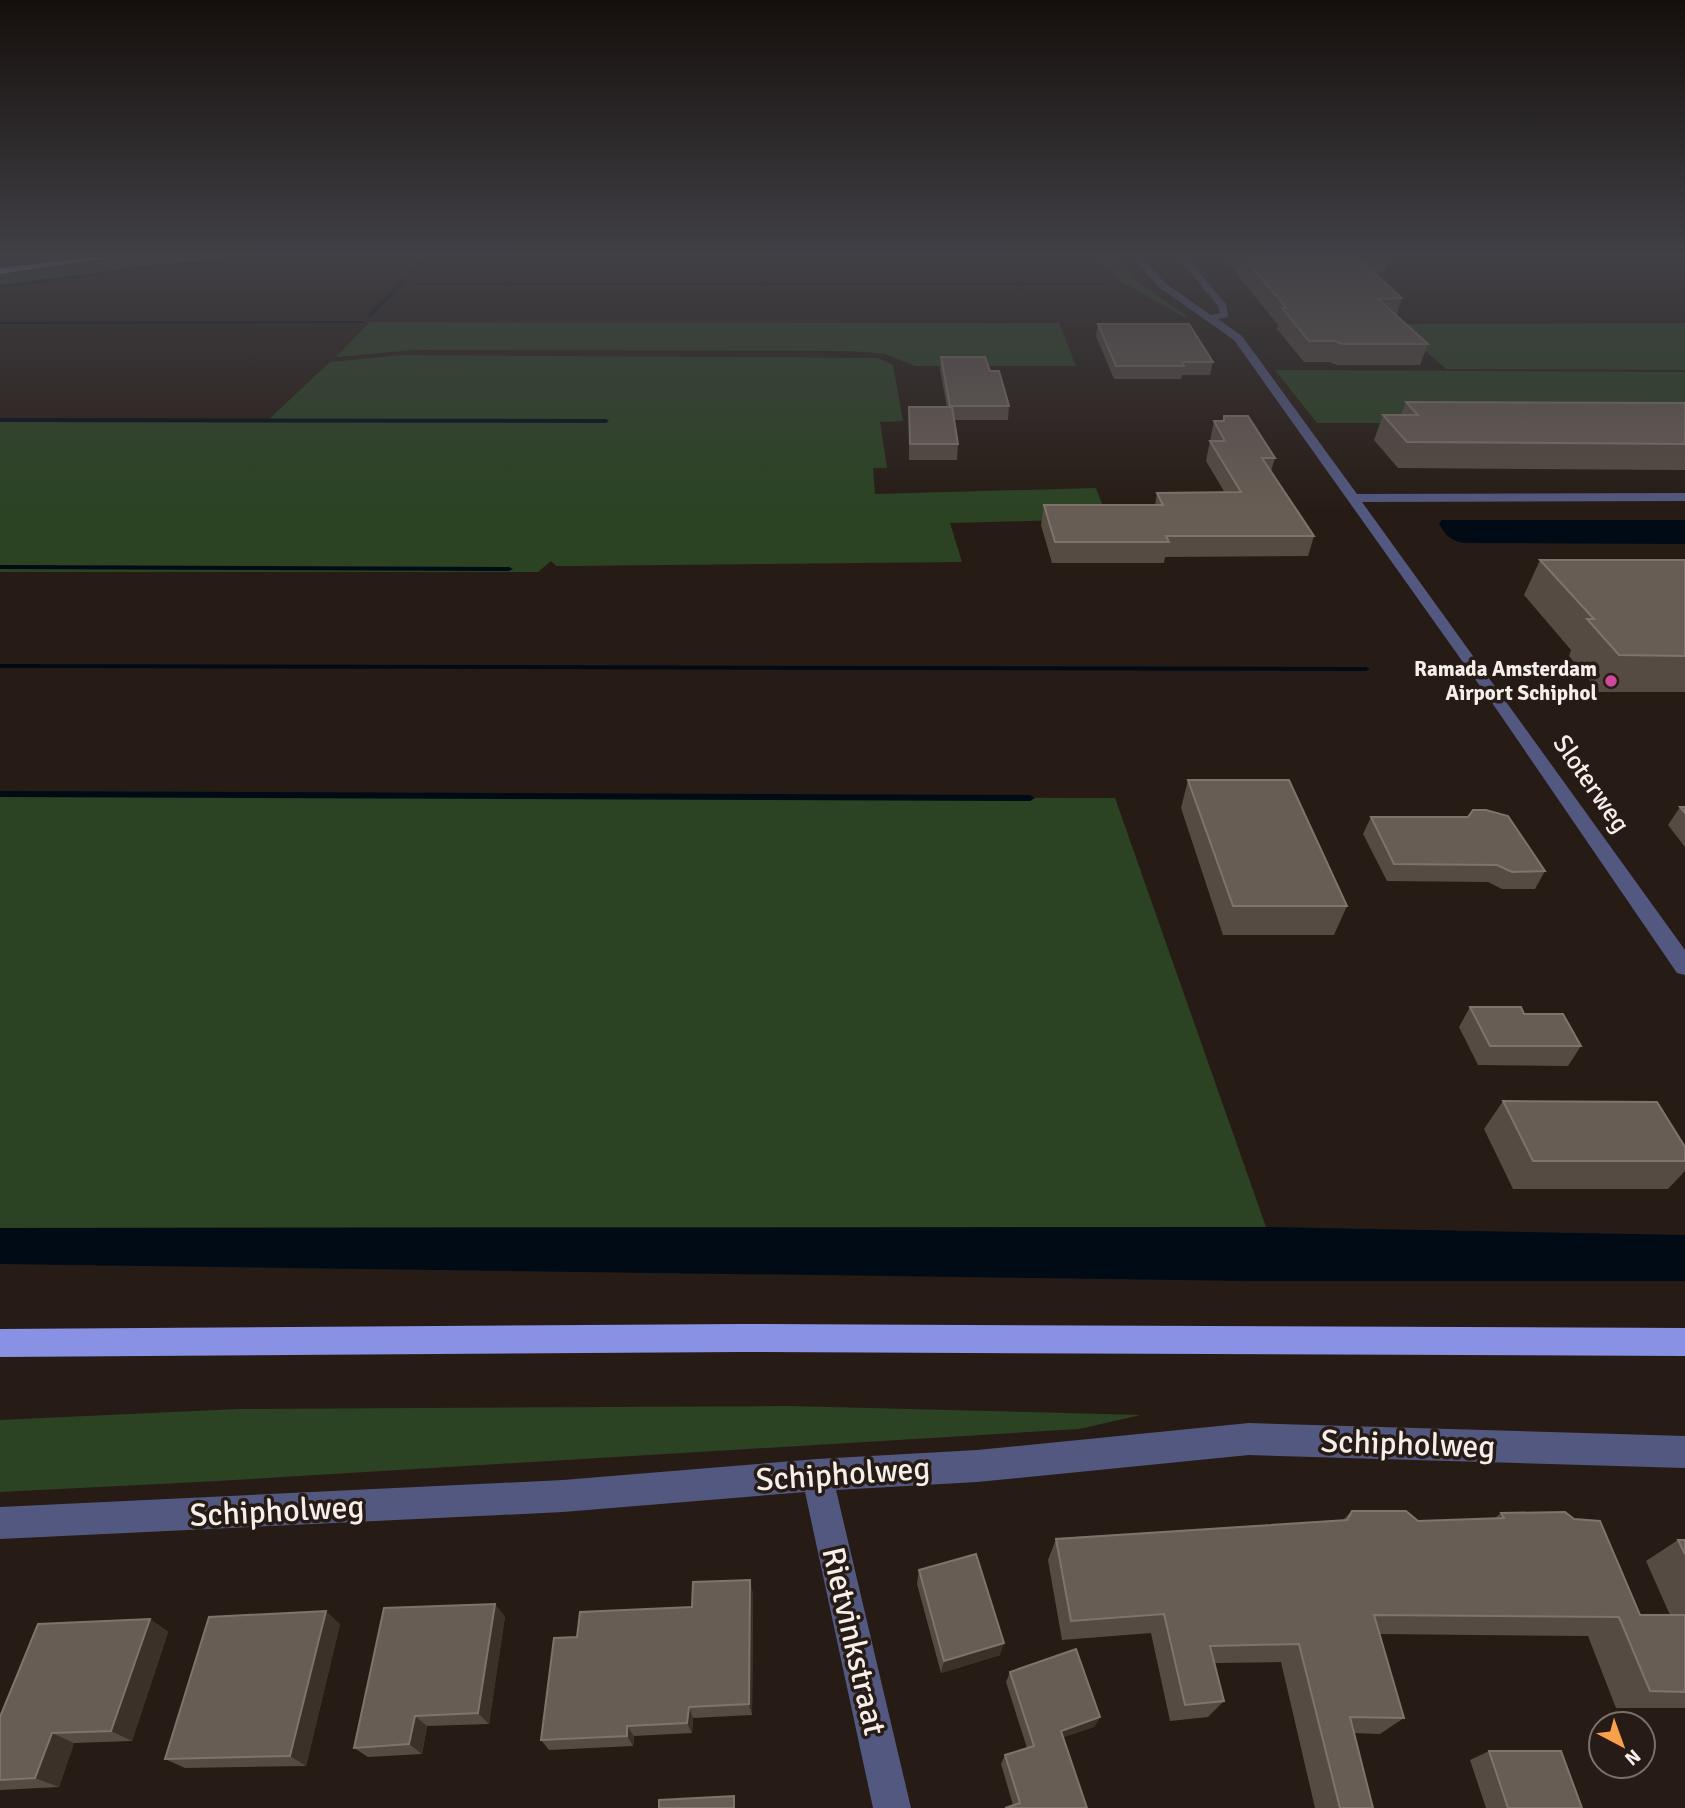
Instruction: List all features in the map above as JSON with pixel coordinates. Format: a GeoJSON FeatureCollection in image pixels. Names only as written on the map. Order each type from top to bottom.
{"type":"FeatureCollection","features":[{"type":"Feature","properties":{"kind":"main road"},"geometry":{"type":"LineString","coordinates":[[0,1343],[741,1338],[1685,1342]]}},
{"type":"Feature","properties":{"kind":"street","name":"Sloterweg"},"geometry":{"type":"LineString","coordinates":[[1240,341],[1685,967]]}},
{"type":"Feature","properties":{"kind":"street"},"geometry":{"type":"LineString","coordinates":[[1354,498],[1685,497]]}},
{"type":"Feature","properties":{"kind":"street","name":"Schipholweg"},"geometry":{"type":"LineString","coordinates":[[0,1523],[563,1496],[817,1475],[977,1466],[1249,1439],[1685,1452]]}},
{"type":"Feature","properties":{"kind":"street","name":"Rietvinkstraat"},"geometry":{"type":"LineString","coordinates":[[817,1475],[892,1808]]}},
{"type":"Feature","properties":{"kind":"green space"},"geometry":{"type":"Polygon","coordinates":[[[351,341],[1066,341],[1076,366],[915,366],[885,354],[851,351],[415,350],[336,357],[351,341]]]}},
{"type":"Feature","properties":{"kind":"green space"},"geometry":{"type":"Polygon","coordinates":[[[1415,341],[1685,341],[1685,370],[1446,369],[1415,341]]]}},
{"type":"Feature","properties":{"kind":"green space"},"geometry":{"type":"Polygon","coordinates":[[[402,355],[878,358],[893,365],[903,421],[880,422],[887,468],[873,468],[875,494],[1096,488],[1108,519],[950,523],[962,562],[556,566],[551,561],[538,572],[0,572],[0,420],[267,421],[330,362],[402,355]]]}},
{"type":"Feature","properties":{"kind":"green space"},"geometry":{"type":"Polygon","coordinates":[[[1275,370],[1685,372],[1685,424],[1317,423],[1275,370]]]}},
{"type":"Feature","properties":{"kind":"green space"},"geometry":{"type":"Polygon","coordinates":[[[0,794],[1115,798],[1266,1227],[0,1228],[0,794]]]}},
{"type":"Feature","properties":{"kind":"green space"},"geometry":{"type":"Polygon","coordinates":[[[788,1406],[1141,1415],[1079,1429],[0,1492],[0,1420],[238,1409],[788,1406]]]}},
{"type":"Feature","properties":{"kind":"shaded area"},"geometry":{"type":"Polygon","coordinates":[[[1442,520],[1685,520],[1685,544],[1463,543],[1446,534],[1439,523],[1442,520]]]}},
{"type":"Feature","properties":{"kind":"shaded area"},"geometry":{"type":"Polygon","coordinates":[[[1266,1227],[1685,1235],[1685,1281],[1249,1281],[0,1264],[0,1228],[1266,1227]]]}},
{"type":"Feature","properties":{"kind":"building"},"geometry":{"type":"Polygon","coordinates":[[[1105,341],[1200,341],[1213,362],[1182,362],[1184,366],[1116,366],[1105,341]]]}},
{"type":"Feature","properties":{"kind":"building"},"geometry":{"type":"Polygon","coordinates":[[[1336,341],[1425,341],[1428,344],[1343,344],[1336,341]]]}},
{"type":"Feature","properties":{"kind":"building"},"geometry":{"type":"Polygon","coordinates":[[[941,357],[985,357],[990,371],[999,371],[1009,406],[950,406],[941,357]]]}},
{"type":"Feature","properties":{"kind":"building"},"geometry":{"type":"Polygon","coordinates":[[[1406,402],[1685,403],[1685,444],[1407,442],[1383,415],[1418,415],[1406,402]]]}},
{"type":"Feature","properties":{"kind":"building"},"geometry":{"type":"Polygon","coordinates":[[[909,407],[952,407],[958,444],[910,444],[909,407]]]}},
{"type":"Feature","properties":{"kind":"building"},"geometry":{"type":"Polygon","coordinates":[[[1224,416],[1248,416],[1275,458],[1262,458],[1314,536],[1166,536],[1169,542],[1055,542],[1044,505],[1163,505],[1157,493],[1241,492],[1210,441],[1225,441],[1214,421],[1224,421],[1224,416]]]}},
{"type":"Feature","properties":{"kind":"building"},"geometry":{"type":"Polygon","coordinates":[[[1540,560],[1685,560],[1685,656],[1619,655],[1587,619],[1594,619],[1540,560]]]}},
{"type":"Feature","properties":{"kind":"building"},"geometry":{"type":"Polygon","coordinates":[[[1188,780],[1289,780],[1347,906],[1233,906],[1188,780]]]}},
{"type":"Feature","properties":{"kind":"building"},"geometry":{"type":"Polygon","coordinates":[[[1473,810],[1486,810],[1508,816],[1545,871],[1512,872],[1497,865],[1394,864],[1371,817],[1468,817],[1473,810]]]}},
{"type":"Feature","properties":{"kind":"building"},"geometry":{"type":"Polygon","coordinates":[[[1470,1007],[1521,1007],[1524,1014],[1563,1014],[1581,1046],[1490,1046],[1470,1007]]]}},
{"type":"Feature","properties":{"kind":"building"},"geometry":{"type":"Polygon","coordinates":[[[1503,1101],[1657,1102],[1685,1147],[1685,1161],[1533,1161],[1503,1101]]]}},
{"type":"Feature","properties":{"kind":"building"},"geometry":{"type":"Polygon","coordinates":[[[1352,1511],[1406,1511],[1418,1521],[1504,1518],[1501,1513],[1565,1512],[1574,1519],[1600,1521],[1640,1615],[1685,1615],[1685,1692],[1650,1691],[1619,1617],[1374,1615],[1404,1718],[1350,1717],[1373,1808],[1340,1808],[1299,1644],[1210,1646],[1224,1701],[1185,1705],[1164,1614],[1071,1621],[1056,1539],[1347,1520],[1352,1511]]]}},
{"type":"Feature","properties":{"kind":"building"},"geometry":{"type":"Polygon","coordinates":[[[1678,1540],[1685,1540],[1685,1554],[1678,1540]]]}},
{"type":"Feature","properties":{"kind":"building"},"geometry":{"type":"Polygon","coordinates":[[[976,1554],[1004,1643],[944,1661],[919,1570],[976,1554]]]}},
{"type":"Feature","properties":{"kind":"building"},"geometry":{"type":"Polygon","coordinates":[[[750,1580],[749,1704],[689,1707],[687,1723],[627,1726],[627,1736],[541,1740],[554,1638],[577,1637],[580,1612],[692,1607],[693,1582],[750,1580]]]}},
{"type":"Feature","properties":{"kind":"building"},"geometry":{"type":"Polygon","coordinates":[[[495,1604],[478,1713],[415,1716],[409,1744],[354,1748],[384,1608],[495,1604]]]}},
{"type":"Feature","properties":{"kind":"building"},"geometry":{"type":"Polygon","coordinates":[[[326,1611],[290,1756],[165,1759],[209,1617],[326,1611]]]}},
{"type":"Feature","properties":{"kind":"building"},"geometry":{"type":"Polygon","coordinates":[[[150,1619],[111,1731],[52,1733],[35,1778],[0,1780],[0,1717],[38,1624],[150,1619]]]}},
{"type":"Feature","properties":{"kind":"building"},"geometry":{"type":"Polygon","coordinates":[[[1076,1649],[1100,1717],[1061,1731],[1087,1808],[1005,1808],[1020,1803],[1005,1755],[1034,1746],[1010,1672],[1076,1649]]]}},
{"type":"Feature","properties":{"kind":"building"},"geometry":{"type":"Polygon","coordinates":[[[1489,1751],[1561,1751],[1582,1808],[1508,1808],[1489,1751]]]}},
{"type":"Feature","properties":{"kind":"building"},"geometry":{"type":"Polygon","coordinates":[[[734,1796],[734,1808],[659,1808],[659,1800],[734,1796]]]}},
{"type":"Feature","properties":{"kind":"waterway"},"geometry":{"type":"LineString","coordinates":[[0,420],[606,421]]}},
{"type":"Feature","properties":{"kind":"waterway"},"geometry":{"type":"LineString","coordinates":[[0,567],[509,569]]}},
{"type":"Feature","properties":{"kind":"waterway"},"geometry":{"type":"LineString","coordinates":[[0,666],[1366,669]]}},
{"type":"Feature","properties":{"kind":"waterway"},"geometry":{"type":"LineString","coordinates":[[0,794],[1030,798]]}},
{"type":"Feature","properties":{"kind":"place","name":"Ramada Amsterdam Airport Schiphol"},"geometry":{"type":"Point","coordinates":[1611,681]}}]}
